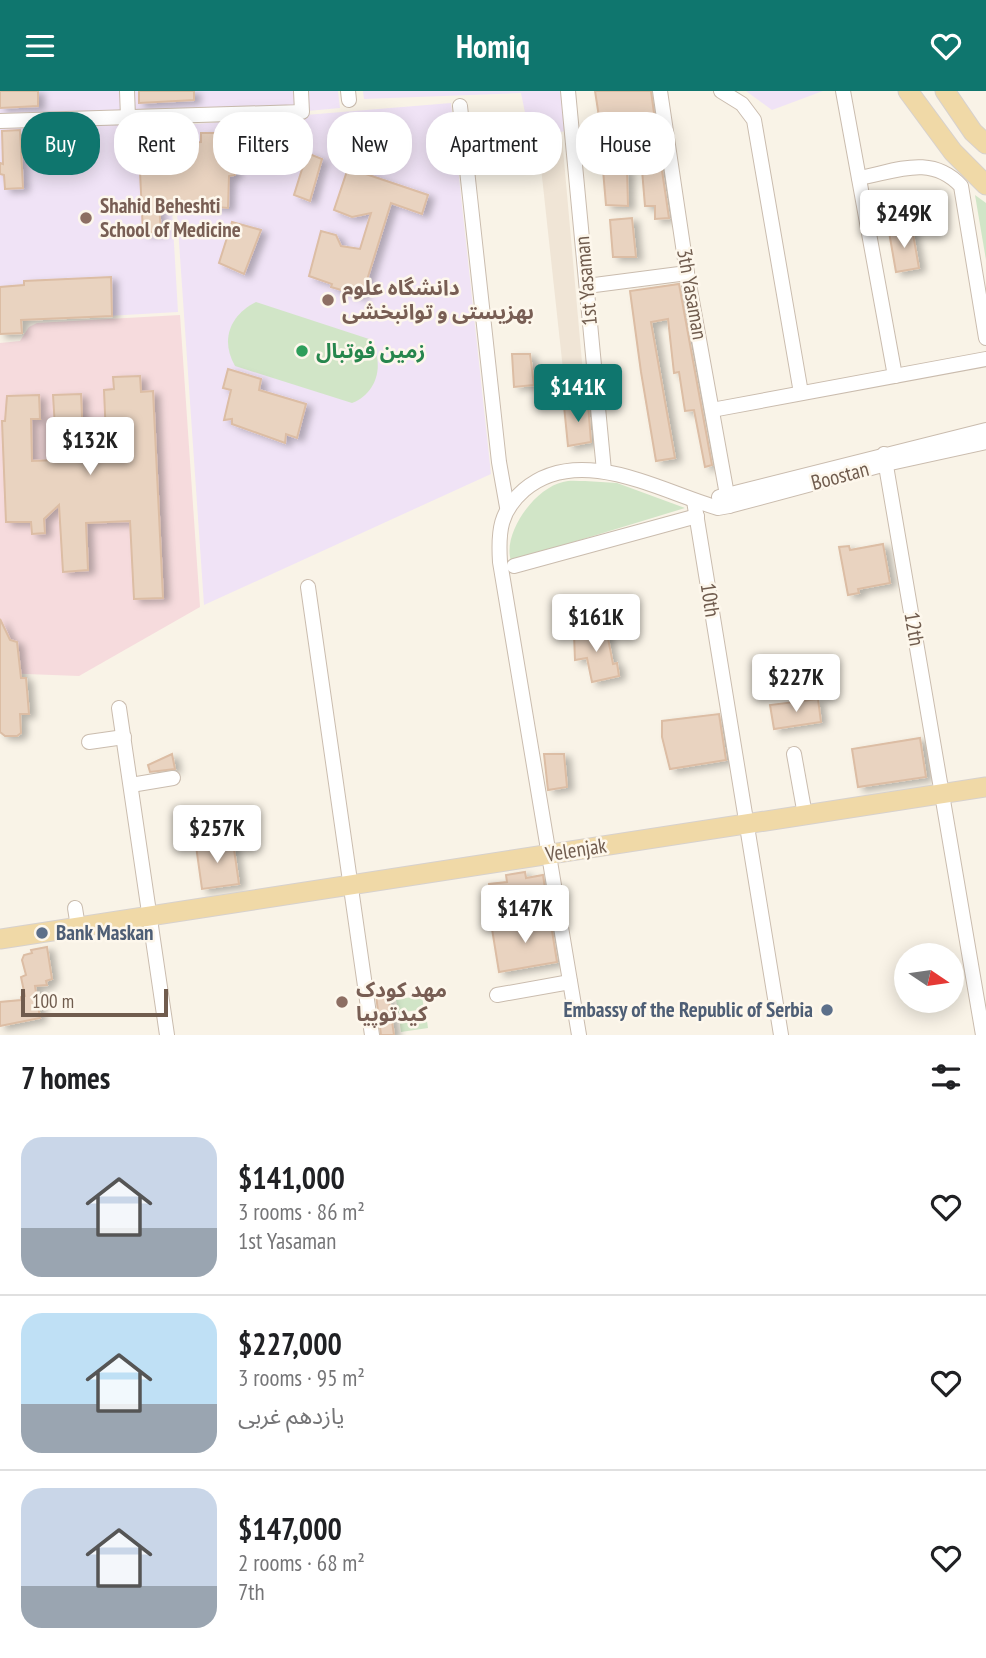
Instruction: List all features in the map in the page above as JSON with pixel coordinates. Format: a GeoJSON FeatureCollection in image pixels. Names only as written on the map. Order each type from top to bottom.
{"type":"FeatureCollection","features":[{"type":"Feature","properties":{"kind":"main road"},"geometry":{"type":"LineString","coordinates":[[908,91],[953,152],[986,185]]}},
{"type":"Feature","properties":{"kind":"main road"},"geometry":{"type":"LineString","coordinates":[[949,96],[982,132],[953,152]]}},
{"type":"Feature","properties":{"kind":"main road","name":"Velenjak"},"geometry":{"type":"LineString","coordinates":[[0,939],[76,918],[150,916],[986,787]]}},
{"type":"Feature","properties":{"kind":"street"},"geometry":{"type":"LineString","coordinates":[[127,91],[128,112]]}},
{"type":"Feature","properties":{"kind":"street"},"geometry":{"type":"LineString","coordinates":[[199,115],[302,112],[301,91]]}},
{"type":"Feature","properties":{"kind":"street","name":"1st Yasaman"},"geometry":{"type":"LineString","coordinates":[[568,91],[604,471]]}},
{"type":"Feature","properties":{"kind":"street","name":"3th Yasaman"},"geometry":{"type":"LineString","coordinates":[[660,91],[687,273],[728,501]]}},
{"type":"Feature","properties":{"kind":"street"},"geometry":{"type":"LineString","coordinates":[[721,91],[743,104],[754,120],[801,393]]}},
{"type":"Feature","properties":{"kind":"street"},"geometry":{"type":"LineString","coordinates":[[842,91],[895,376]]}},
{"type":"Feature","properties":{"kind":"street"},"geometry":{"type":"LineString","coordinates":[[460,106],[499,462],[507,507],[499,533],[500,562],[579,1035]]}},
{"type":"Feature","properties":{"kind":"street"},"geometry":{"type":"LineString","coordinates":[[0,121],[114,117]]}},
{"type":"Feature","properties":{"kind":"street"},"geometry":{"type":"LineString","coordinates":[[859,178],[928,165],[948,172],[961,186],[986,338]]}},
{"type":"Feature","properties":{"kind":"street"},"geometry":{"type":"LineString","coordinates":[[587,286],[687,273]]}},
{"type":"Feature","properties":{"kind":"street"},"geometry":{"type":"LineString","coordinates":[[712,410],[986,359]]}},
{"type":"Feature","properties":{"kind":"street","name":"Boostan"},"geometry":{"type":"LineString","coordinates":[[507,507],[530,485],[553,474],[576,470],[604,471],[694,501],[728,501],[986,430]]}},
{"type":"Feature","properties":{"kind":"street","name":"Boostan"},"geometry":{"type":"LineString","coordinates":[[885,459],[986,442]]}},
{"type":"Feature","properties":{"kind":"street","name":"12th"},"geometry":{"type":"LineString","coordinates":[[885,459],[983,1035]]}},
{"type":"Feature","properties":{"kind":"street","name":"10th"},"geometry":{"type":"LineString","coordinates":[[694,501],[781,1035]]}},
{"type":"Feature","properties":{"kind":"street"},"geometry":{"type":"LineString","coordinates":[[514,566],[697,516]]}},
{"type":"Feature","properties":{"kind":"street"},"geometry":{"type":"LineString","coordinates":[[308,587],[372,1035]]}},
{"type":"Feature","properties":{"kind":"street"},"geometry":{"type":"LineString","coordinates":[[119,708],[167,1035]]}},
{"type":"Feature","properties":{"kind":"street"},"geometry":{"type":"LineString","coordinates":[[89,742],[124,737]]}},
{"type":"Feature","properties":{"kind":"street"},"geometry":{"type":"LineString","coordinates":[[794,754],[805,815]]}},
{"type":"Feature","properties":{"kind":"street"},"geometry":{"type":"LineString","coordinates":[[131,785],[173,778]]}},
{"type":"Feature","properties":{"kind":"street"},"geometry":{"type":"LineString","coordinates":[[497,995],[570,982]]}},
{"type":"Feature","properties":{"kind":"shaded area","name":"Shahid Beheshti School of Medicine"},"geometry":{"type":"Polygon","coordinates":[[[0,91],[338,91],[340,108],[297,112],[213,112],[213,120],[199,121],[199,112],[114,112],[114,175],[170,175],[178,312],[0,322],[0,91]]]}},
{"type":"Feature","properties":{"kind":"shaded area"},"geometry":{"type":"Polygon","coordinates":[[[363,91],[563,91],[566,131],[562,132],[562,112],[525,112],[521,93],[364,99],[363,91]]]}},
{"type":"Feature","properties":{"kind":"shaded area"},"geometry":{"type":"Polygon","coordinates":[[[746,91],[823,91],[772,110],[746,91]]]}},
{"type":"Feature","properties":{"kind":"shaded area","name":"دانشگاه علوم بهزیستی و توانبخشی"},"geometry":{"type":"Polygon","coordinates":[[[451,103],[452,112],[426,112],[426,175],[459,175],[491,474],[204,605],[174,175],[199,175],[199,124],[213,123],[213,175],[313,175],[313,114],[327,113],[327,175],[412,175],[412,112],[341,112],[451,103]]]}},
{"type":"Feature","properties":{"kind":"shaded area"},"geometry":{"type":"Polygon","coordinates":[[[562,138],[585,396],[566,397],[542,175],[562,175],[562,138]]]}},
{"type":"Feature","properties":{"kind":"shaded area"},"geometry":{"type":"Polygon","coordinates":[[[180,315],[200,607],[79,676],[0,673],[0,343],[20,341],[29,327],[37,323],[180,315]]]}},
{"type":"Feature","properties":{"kind":"green space"},"geometry":{"type":"Polygon","coordinates":[[[975,195],[986,203],[986,260],[975,195]]]}},
{"type":"Feature","properties":{"kind":"green space","name":"زمین فوتبال"},"geometry":{"type":"Polygon","coordinates":[[[256,302],[369,339],[378,366],[377,375],[368,391],[352,403],[235,366],[228,347],[230,329],[240,314],[256,302]]]}},
{"type":"Feature","properties":{"kind":"green space"},"geometry":{"type":"Polygon","coordinates":[[[565,481],[617,483],[685,508],[511,561],[511,538],[523,513],[532,502],[552,486],[565,481]]]}},
{"type":"Feature","properties":{"kind":"green space"},"geometry":{"type":"Polygon","coordinates":[[[422,996],[424,1009],[398,1013],[396,999],[422,996]]]}},
{"type":"Feature","properties":{"kind":"green space"},"geometry":{"type":"Polygon","coordinates":[[[426,1014],[428,1028],[401,1032],[399,1017],[426,1014]]]}},
{"type":"Feature","properties":{"kind":"building"},"geometry":{"type":"Polygon","coordinates":[[[0,91],[38,91],[38,106],[0,108],[0,91]]]}},
{"type":"Feature","properties":{"kind":"building"},"geometry":{"type":"Polygon","coordinates":[[[139,91],[194,91],[194,100],[139,103],[139,91]]]}},
{"type":"Feature","properties":{"kind":"building"},"geometry":{"type":"Polygon","coordinates":[[[595,91],[651,91],[654,112],[598,112],[595,91]]]}},
{"type":"Feature","properties":{"kind":"building"},"geometry":{"type":"Polygon","coordinates":[[[20,130],[23,188],[5,189],[4,175],[0,174],[0,163],[3,164],[2,131],[20,130]]]}},
{"type":"Feature","properties":{"kind":"building"},"geometry":{"type":"Polygon","coordinates":[[[201,133],[213,133],[213,175],[235,175],[229,176],[228,208],[205,206],[204,202],[159,205],[161,232],[143,233],[140,175],[199,175],[201,133]]]}},
{"type":"Feature","properties":{"kind":"building"},"geometry":{"type":"Polygon","coordinates":[[[313,155],[322,159],[310,201],[294,195],[300,175],[313,175],[313,155]]]}},
{"type":"Feature","properties":{"kind":"building"},"geometry":{"type":"Polygon","coordinates":[[[346,175],[369,175],[428,195],[422,214],[391,203],[362,296],[331,287],[332,284],[309,276],[321,231],[336,235],[341,246],[360,249],[371,213],[352,217],[334,210],[346,175]]]}},
{"type":"Feature","properties":{"kind":"building"},"geometry":{"type":"Polygon","coordinates":[[[603,175],[627,175],[628,206],[606,205],[603,175]]]}},
{"type":"Feature","properties":{"kind":"building"},"geometry":{"type":"Polygon","coordinates":[[[642,175],[663,175],[669,218],[655,219],[655,206],[645,206],[642,175]]]}},
{"type":"Feature","properties":{"kind":"building"},"geometry":{"type":"Polygon","coordinates":[[[632,218],[636,257],[613,257],[610,220],[632,218]]]}},
{"type":"Feature","properties":{"kind":"building"},"geometry":{"type":"Polygon","coordinates":[[[232,222],[261,230],[244,274],[219,263],[232,222]]]}},
{"type":"Feature","properties":{"kind":"building"},"geometry":{"type":"Polygon","coordinates":[[[912,228],[919,268],[896,272],[889,232],[912,228]]]}},
{"type":"Feature","properties":{"kind":"building"},"geometry":{"type":"Polygon","coordinates":[[[111,277],[112,316],[21,320],[22,333],[0,334],[0,287],[24,285],[24,281],[111,277]]]}},
{"type":"Feature","properties":{"kind":"building"},"geometry":{"type":"Polygon","coordinates":[[[679,284],[712,465],[705,467],[694,410],[685,411],[679,372],[674,373],[668,319],[651,322],[675,458],[656,461],[641,372],[630,291],[679,284]]]}},
{"type":"Feature","properties":{"kind":"building"},"geometry":{"type":"Polygon","coordinates":[[[512,354],[530,354],[534,385],[514,387],[512,354]]]}},
{"type":"Feature","properties":{"kind":"building"},"geometry":{"type":"Polygon","coordinates":[[[228,369],[261,379],[259,390],[306,404],[297,438],[286,434],[285,443],[232,424],[232,419],[224,420],[231,390],[223,388],[228,369]]]}},
{"type":"Feature","properties":{"kind":"building"},"geometry":{"type":"Polygon","coordinates":[[[140,376],[141,392],[153,391],[163,598],[134,599],[130,521],[86,523],[88,570],[63,572],[59,505],[44,519],[45,533],[32,534],[31,522],[6,522],[2,421],[5,421],[7,396],[39,395],[40,419],[31,419],[32,461],[57,460],[53,395],[81,394],[84,461],[107,460],[104,390],[114,389],[113,377],[140,376]]]}},
{"type":"Feature","properties":{"kind":"building"},"geometry":{"type":"Polygon","coordinates":[[[588,404],[591,442],[568,446],[564,406],[588,404]]]}},
{"type":"Feature","properties":{"kind":"building"},"geometry":{"type":"Polygon","coordinates":[[[883,544],[890,583],[858,589],[859,593],[848,595],[839,547],[849,546],[850,550],[883,544]]]}},
{"type":"Feature","properties":{"kind":"building"},"geometry":{"type":"Polygon","coordinates":[[[0,619],[10,640],[17,642],[21,678],[26,678],[29,714],[20,714],[21,733],[17,736],[5,736],[0,732],[0,619]]]}},
{"type":"Feature","properties":{"kind":"building"},"geometry":{"type":"Polygon","coordinates":[[[606,628],[613,664],[617,663],[619,676],[592,682],[587,658],[575,660],[574,634],[606,628]]]}},
{"type":"Feature","properties":{"kind":"building"},"geometry":{"type":"Polygon","coordinates":[[[818,699],[821,722],[774,729],[770,705],[818,699]]]}},
{"type":"Feature","properties":{"kind":"building"},"geometry":{"type":"Polygon","coordinates":[[[719,714],[726,760],[670,769],[662,737],[662,721],[719,714]]]}},
{"type":"Feature","properties":{"kind":"building"},"geometry":{"type":"Polygon","coordinates":[[[920,738],[926,777],[858,787],[852,749],[920,738]]]}},
{"type":"Feature","properties":{"kind":"building"},"geometry":{"type":"Polygon","coordinates":[[[172,754],[175,769],[150,772],[148,765],[172,754]]]}},
{"type":"Feature","properties":{"kind":"building"},"geometry":{"type":"Polygon","coordinates":[[[544,754],[564,754],[567,787],[548,790],[544,754]]]}},
{"type":"Feature","properties":{"kind":"building"},"geometry":{"type":"Polygon","coordinates":[[[233,842],[239,884],[202,889],[196,846],[233,842]]]}},
{"type":"Feature","properties":{"kind":"building"},"geometry":{"type":"Polygon","coordinates":[[[525,872],[526,878],[543,875],[545,888],[491,898],[489,884],[507,882],[506,875],[525,872]]]}},
{"type":"Feature","properties":{"kind":"building"},"geometry":{"type":"Polygon","coordinates":[[[550,918],[557,962],[499,972],[492,929],[550,918]]]}},
{"type":"Feature","properties":{"kind":"building"},"geometry":{"type":"Polygon","coordinates":[[[47,947],[52,979],[46,981],[47,985],[35,986],[40,1018],[0,1026],[0,1002],[21,1000],[21,997],[25,996],[21,977],[26,975],[22,960],[24,955],[32,953],[31,950],[47,947]]]}},
{"type":"Feature","properties":{"kind":"building"},"geometry":{"type":"Polygon","coordinates":[[[388,994],[394,1035],[381,1035],[376,995],[388,994]]]}},
{"type":"Feature","properties":{"kind":"place","name":"Shahid Beheshti School of Medicine"},"geometry":{"type":"Point","coordinates":[86,218]}},
{"type":"Feature","properties":{"kind":"place","name":"دانشگاه علوم بهزیستی و توانبخشی"},"geometry":{"type":"Point","coordinates":[328,300]}},
{"type":"Feature","properties":{"kind":"place","name":"زمین فوتبال"},"geometry":{"type":"Point","coordinates":[302,351]}},
{"type":"Feature","properties":{"kind":"place","name":"Bank Maskan"},"geometry":{"type":"Point","coordinates":[42,933]}},
{"type":"Feature","properties":{"kind":"place","name":"مهد کودک کیدتوپیا"},"geometry":{"type":"Point","coordinates":[342,1002]}},
{"type":"Feature","properties":{"kind":"place","name":"Embassy of the Republic of Serbia"},"geometry":{"type":"Point","coordinates":[827,1010]}}]}
